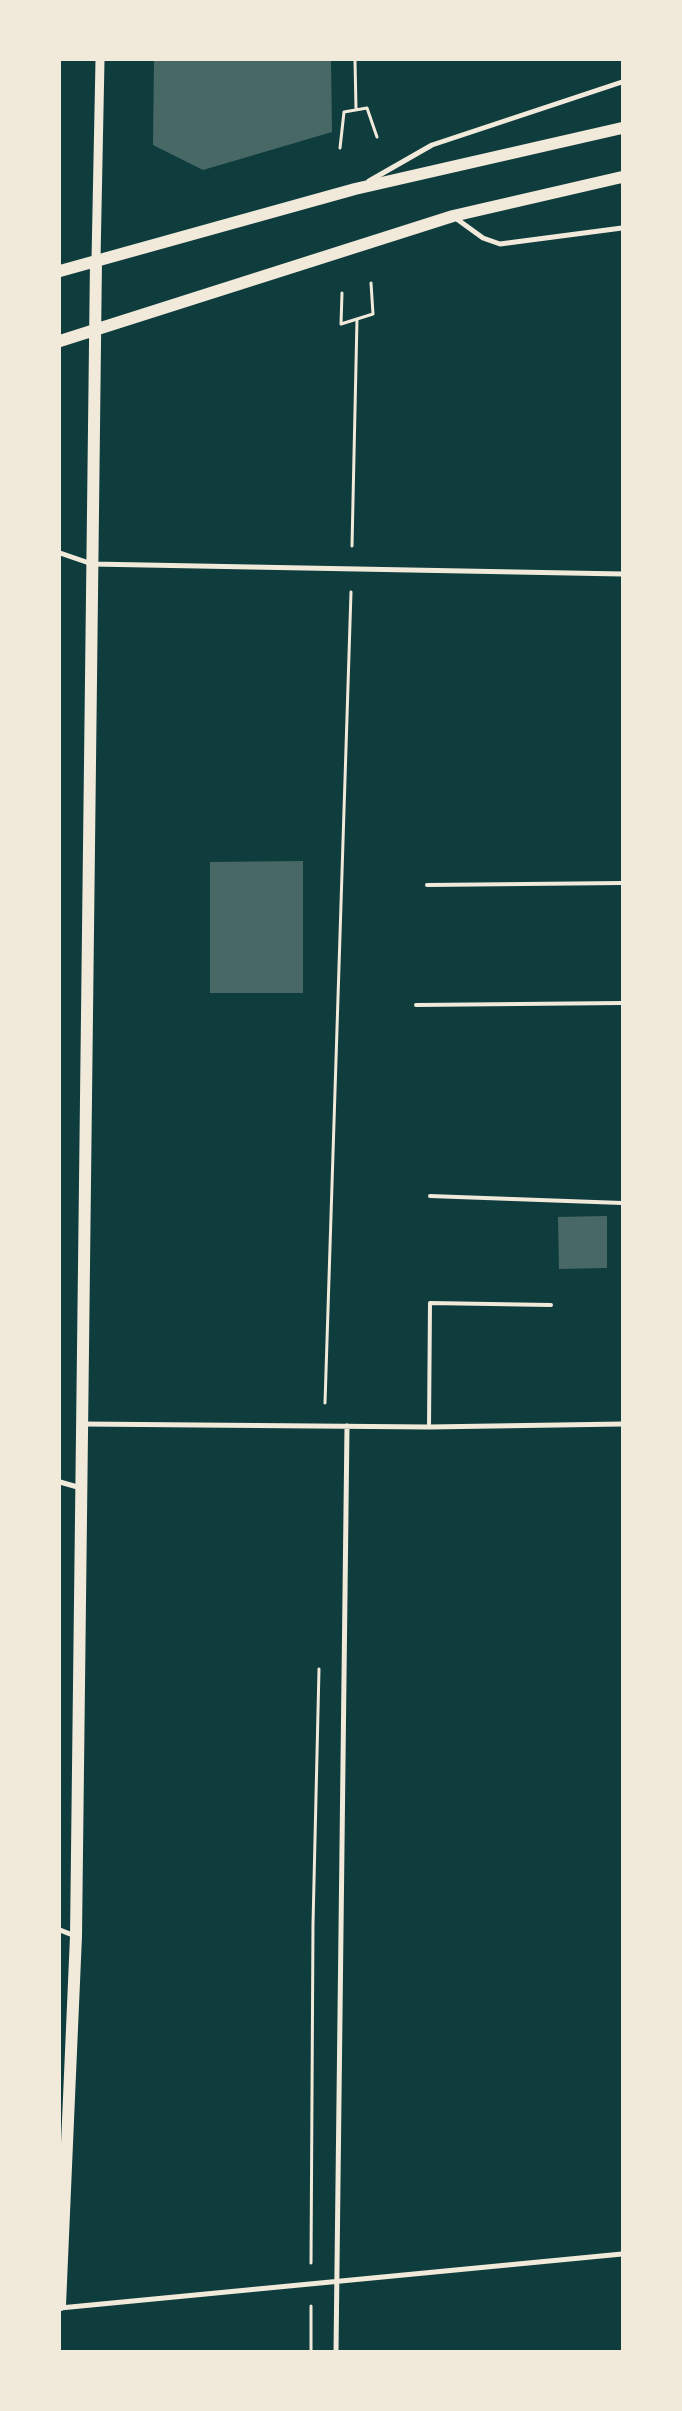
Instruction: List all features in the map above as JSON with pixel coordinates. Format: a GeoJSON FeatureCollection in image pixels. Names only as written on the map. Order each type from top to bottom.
{"type":"FeatureCollection","features":[{"type":"Feature","properties":{"kind":"main road"},"geometry":{"type":"LineString","coordinates":[[60,271],[355,189],[622,128]]}},
{"type":"Feature","properties":{"kind":"main road"},"geometry":{"type":"LineString","coordinates":[[60,342],[453,216],[622,177]]}},
{"type":"Feature","properties":{"kind":"main road"},"geometry":{"type":"LineString","coordinates":[[60,2307],[76,1936],[96,260]]}},
{"type":"Feature","properties":{"kind":"street"},"geometry":{"type":"LineString","coordinates":[[96,260],[100,60]]}},
{"type":"Feature","properties":{"kind":"street"},"geometry":{"type":"LineString","coordinates":[[355,189],[432,145],[622,82]]}},
{"type":"Feature","properties":{"kind":"street"},"geometry":{"type":"LineString","coordinates":[[453,216],[483,238],[500,244],[622,228]]}},
{"type":"Feature","properties":{"kind":"street"},"geometry":{"type":"LineString","coordinates":[[60,553],[92,564],[622,574]]}},
{"type":"Feature","properties":{"kind":"street"},"geometry":{"type":"LineString","coordinates":[[82,1424],[324,1424],[429,1427],[622,1424]]}},
{"type":"Feature","properties":{"kind":"street"},"geometry":{"type":"LineString","coordinates":[[336,2351],[347,1426]]}},
{"type":"Feature","properties":{"kind":"street"},"geometry":{"type":"LineString","coordinates":[[60,1482],[81,1488]]}},
{"type":"Feature","properties":{"kind":"street"},"geometry":{"type":"LineString","coordinates":[[60,1930],[76,1936]]}},
{"type":"Feature","properties":{"kind":"street"},"geometry":{"type":"LineString","coordinates":[[60,2307],[622,2254]]}},
{"type":"Feature","properties":{"kind":"lane"},"geometry":{"type":"LineString","coordinates":[[427,885],[622,884]]}},
{"type":"Feature","properties":{"kind":"lane"},"geometry":{"type":"LineString","coordinates":[[416,1005],[622,1004]]}},
{"type":"Feature","properties":{"kind":"lane"},"geometry":{"type":"LineString","coordinates":[[430,1196],[622,1203]]}},
{"type":"Feature","properties":{"kind":"lane"},"geometry":{"type":"LineString","coordinates":[[429,1427],[430,1303],[551,1305]]}},
{"type":"Feature","properties":{"kind":"path"},"geometry":{"type":"LineString","coordinates":[[355,60],[356,110]]}},
{"type":"Feature","properties":{"kind":"path"},"geometry":{"type":"LineString","coordinates":[[340,148],[344,112],[367,108],[378,137]]}},
{"type":"Feature","properties":{"kind":"path"},"geometry":{"type":"LineString","coordinates":[[342,293],[341,324],[373,314],[371,283]]}},
{"type":"Feature","properties":{"kind":"path"},"geometry":{"type":"LineString","coordinates":[[324,1424],[357,319]]}},
{"type":"Feature","properties":{"kind":"path"},"geometry":{"type":"LineString","coordinates":[[310,2351],[313,1924],[319,1664]]}},
{"type":"Feature","properties":{"kind":"building"},"geometry":{"type":"Polygon","coordinates":[[[154,60],[331,60],[332,132],[203,170],[153,145],[154,60]]]}},
{"type":"Feature","properties":{"kind":"building"},"geometry":{"type":"Polygon","coordinates":[[[303,861],[303,993],[210,993],[210,862],[303,861]]]}},
{"type":"Feature","properties":{"kind":"building"},"geometry":{"type":"Polygon","coordinates":[[[607,1216],[607,1268],[559,1269],[558,1217],[607,1216]]]}}]}
